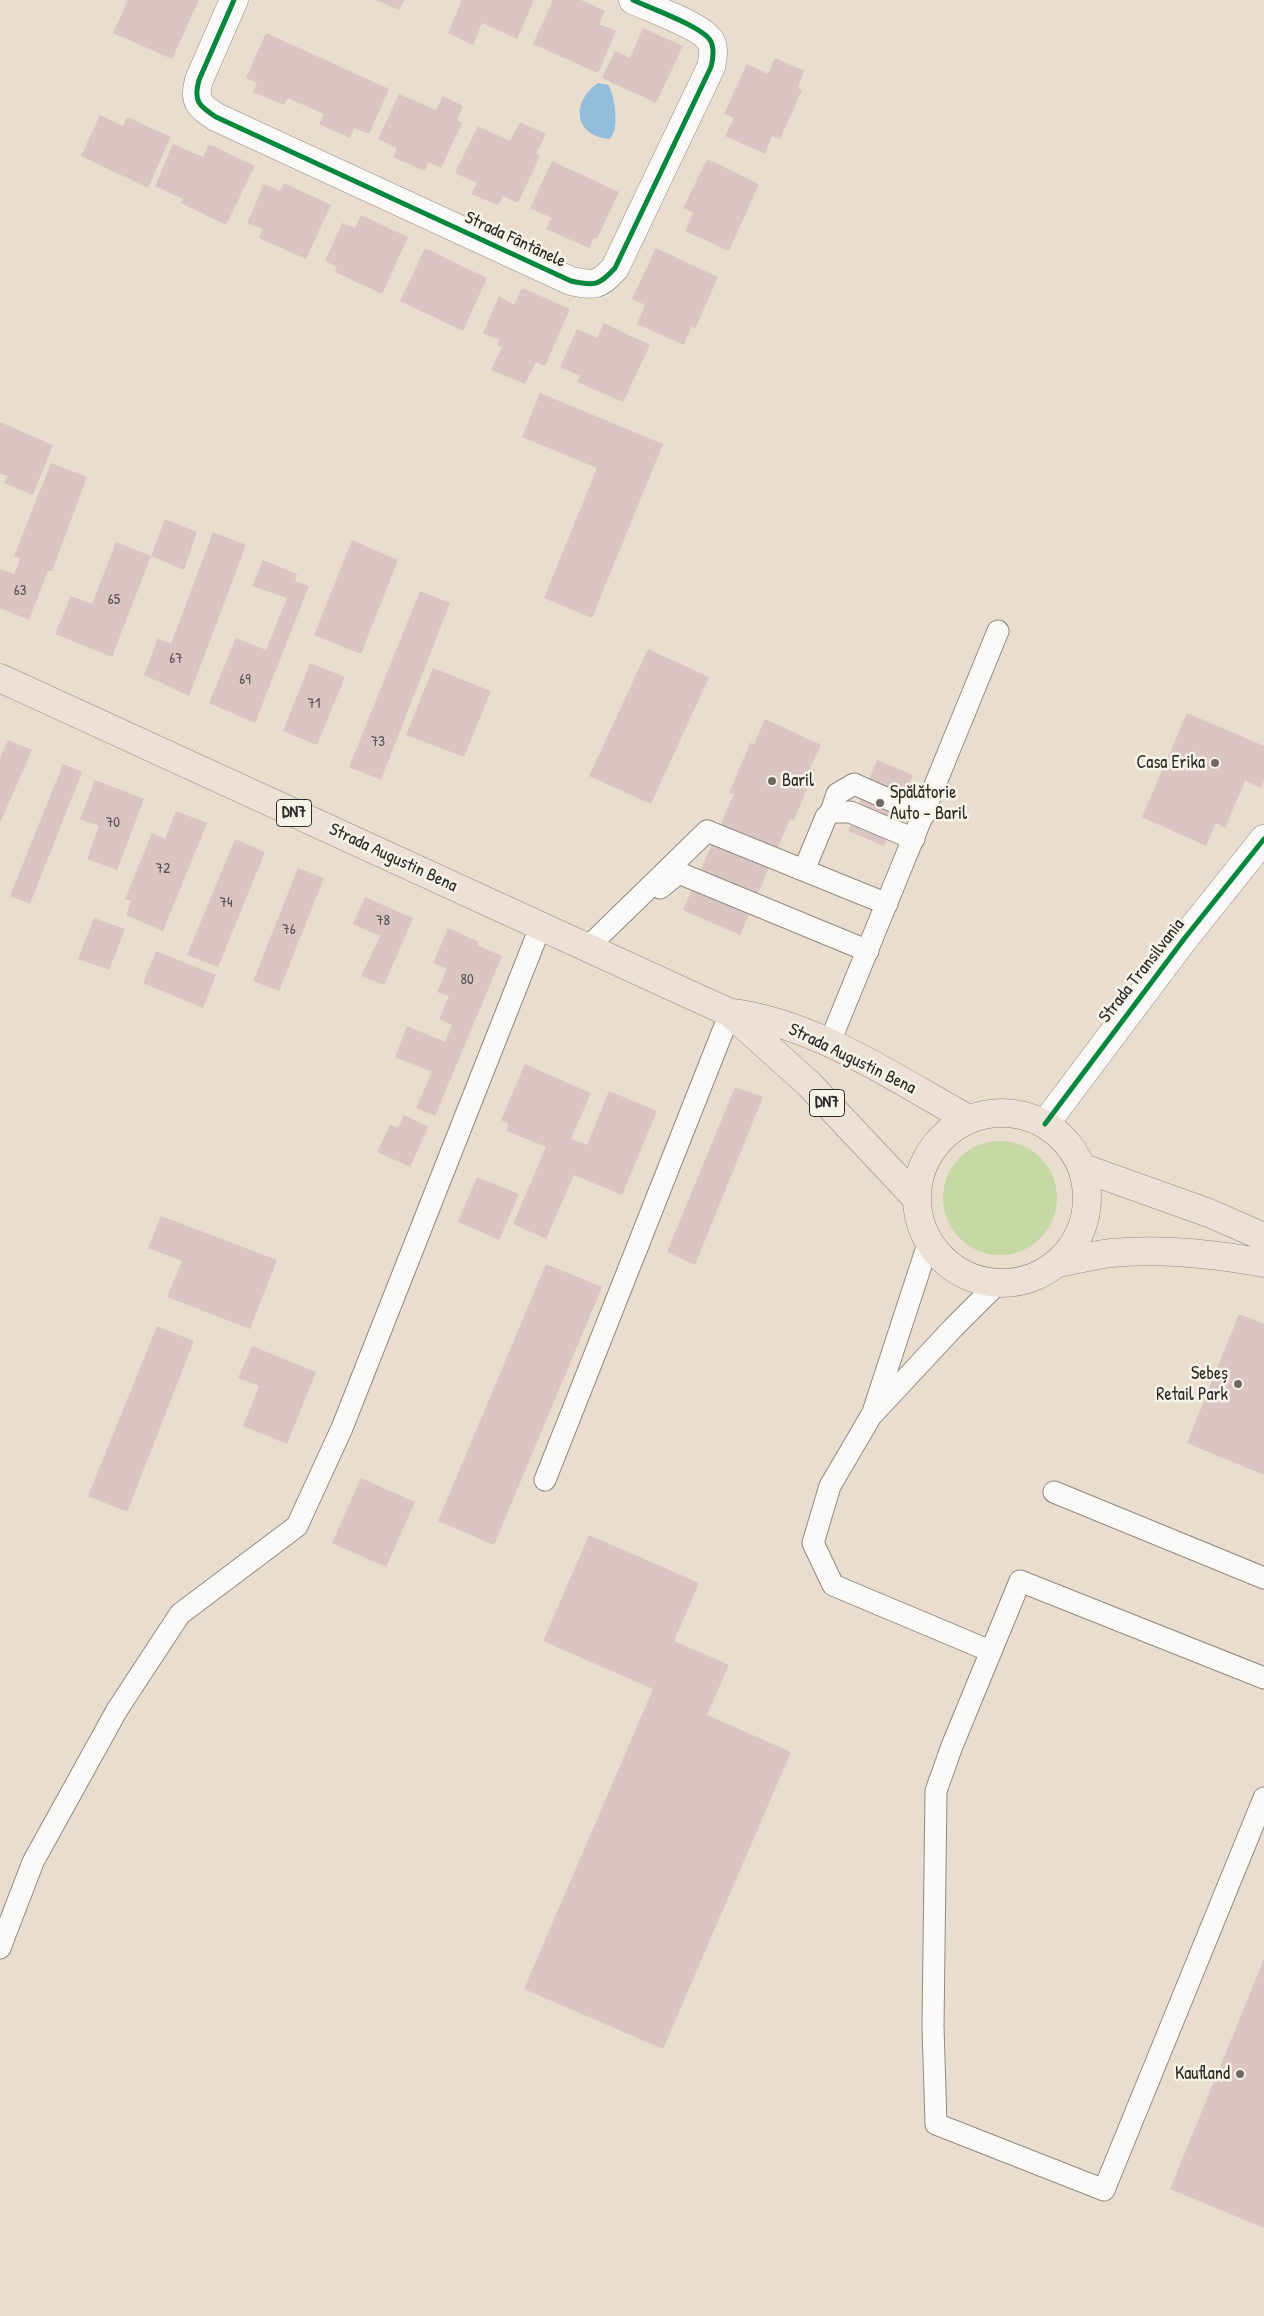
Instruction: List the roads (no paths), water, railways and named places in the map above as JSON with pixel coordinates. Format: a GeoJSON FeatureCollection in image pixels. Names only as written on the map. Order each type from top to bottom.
{"type":"FeatureCollection","features":[{"type":"Feature","properties":{"kind":"main road","name":"Strada Augustin Bena"},"geometry":{"type":"LineString","coordinates":[[0,678],[542,925],[730,1013],[802,1077],[917,1199]]}},
{"type":"Feature","properties":{"kind":"main road","name":"Strada Augustin Bena"},"geometry":{"type":"LineString","coordinates":[[730,1013],[756,1016],[790,1027],[829,1044],[968,1119]]}},
{"type":"Feature","properties":{"kind":"main road"},"geometry":{"type":"LineString","coordinates":[[994,1113],[1020,1114],[1045,1124],[1068,1142],[1082,1168],[1088,1194],[1085,1220],[1075,1243],[1058,1263],[1040,1274],[1019,1282],[998,1283],[977,1279],[958,1271],[942,1258],[922,1228],[917,1199],[920,1174],[930,1151],[947,1132],[968,1119],[994,1113]]}},
{"type":"Feature","properties":{"kind":"main road"},"geometry":{"type":"LineString","coordinates":[[1082,1168],[1209,1213],[1264,1237]]}},
{"type":"Feature","properties":{"kind":"main road"},"geometry":{"type":"LineString","coordinates":[[1058,1263],[1111,1253],[1171,1252],[1264,1264]]}},
{"type":"Feature","properties":{"kind":"street","name":"Strada Fântânele"},"geometry":{"type":"LineString","coordinates":[[234,0],[198,80],[195,93],[201,108],[571,281],[590,285],[603,282],[615,268],[711,67],[714,53],[710,40],[697,29],[633,0]]}},
{"type":"Feature","properties":{"kind":"street","name":"Strada Transilvania"},"geometry":{"type":"LineString","coordinates":[[1045,1124],[1184,939],[1264,838]]}},
{"type":"Feature","properties":{"kind":"lane"},"geometry":{"type":"LineString","coordinates":[[829,1044],[998,631]]}},
{"type":"Feature","properties":{"kind":"lane"},"geometry":{"type":"LineString","coordinates":[[804,870],[826,817],[831,812],[838,794],[854,784],[924,815]]}},
{"type":"Feature","properties":{"kind":"lane"},"geometry":{"type":"LineString","coordinates":[[831,812],[850,812],[914,839]]}},
{"type":"Feature","properties":{"kind":"lane"},"geometry":{"type":"LineString","coordinates":[[588,947],[707,831],[887,904]]}},
{"type":"Feature","properties":{"kind":"lane"},"geometry":{"type":"LineString","coordinates":[[588,947],[678,872],[868,951]]}},
{"type":"Feature","properties":{"kind":"lane"},"geometry":{"type":"LineString","coordinates":[[0,1948],[33,1862],[117,1710],[180,1614],[297,1526],[342,1428],[542,925]]}},
{"type":"Feature","properties":{"kind":"lane"},"geometry":{"type":"LineString","coordinates":[[545,1480],[730,1013]]}},
{"type":"Feature","properties":{"kind":"lane"},"geometry":{"type":"LineString","coordinates":[[929,1241],[871,1416],[830,1486],[813,1543],[833,1585],[990,1651]]}},
{"type":"Feature","properties":{"kind":"lane"},"geometry":{"type":"LineString","coordinates":[[871,1416],[998,1283]]}},
{"type":"Feature","properties":{"kind":"lane"},"geometry":{"type":"LineString","coordinates":[[1054,1492],[1264,1578]]}},
{"type":"Feature","properties":{"kind":"lane"},"geometry":{"type":"LineString","coordinates":[[1264,1678],[1020,1581],[990,1651],[936,1790],[933,2026],[936,2124],[1104,2190],[1264,1798]]}},
{"type":"Feature","properties":{"kind":"water"},"geometry":{"type":"Polygon","coordinates":[[[598,83],[608,85],[613,96],[615,121],[612,135],[609,139],[588,132],[580,117],[583,99],[589,90],[598,83]]]}},
{"type":"Feature","properties":{"kind":"place","name":"Casa Erika"},"geometry":{"type":"Point","coordinates":[1215,763]}},
{"type":"Feature","properties":{"kind":"place","name":"Baril"},"geometry":{"type":"Point","coordinates":[772,781]}},
{"type":"Feature","properties":{"kind":"place","name":"Spălătorie Auto - Baril"},"geometry":{"type":"Point","coordinates":[880,803]}},
{"type":"Feature","properties":{"kind":"place","name":"Sebeș Retail Park"},"geometry":{"type":"Point","coordinates":[1238,1384]}},
{"type":"Feature","properties":{"kind":"place","name":"Kaufland"},"geometry":{"type":"Point","coordinates":[1240,2074]}}]}
